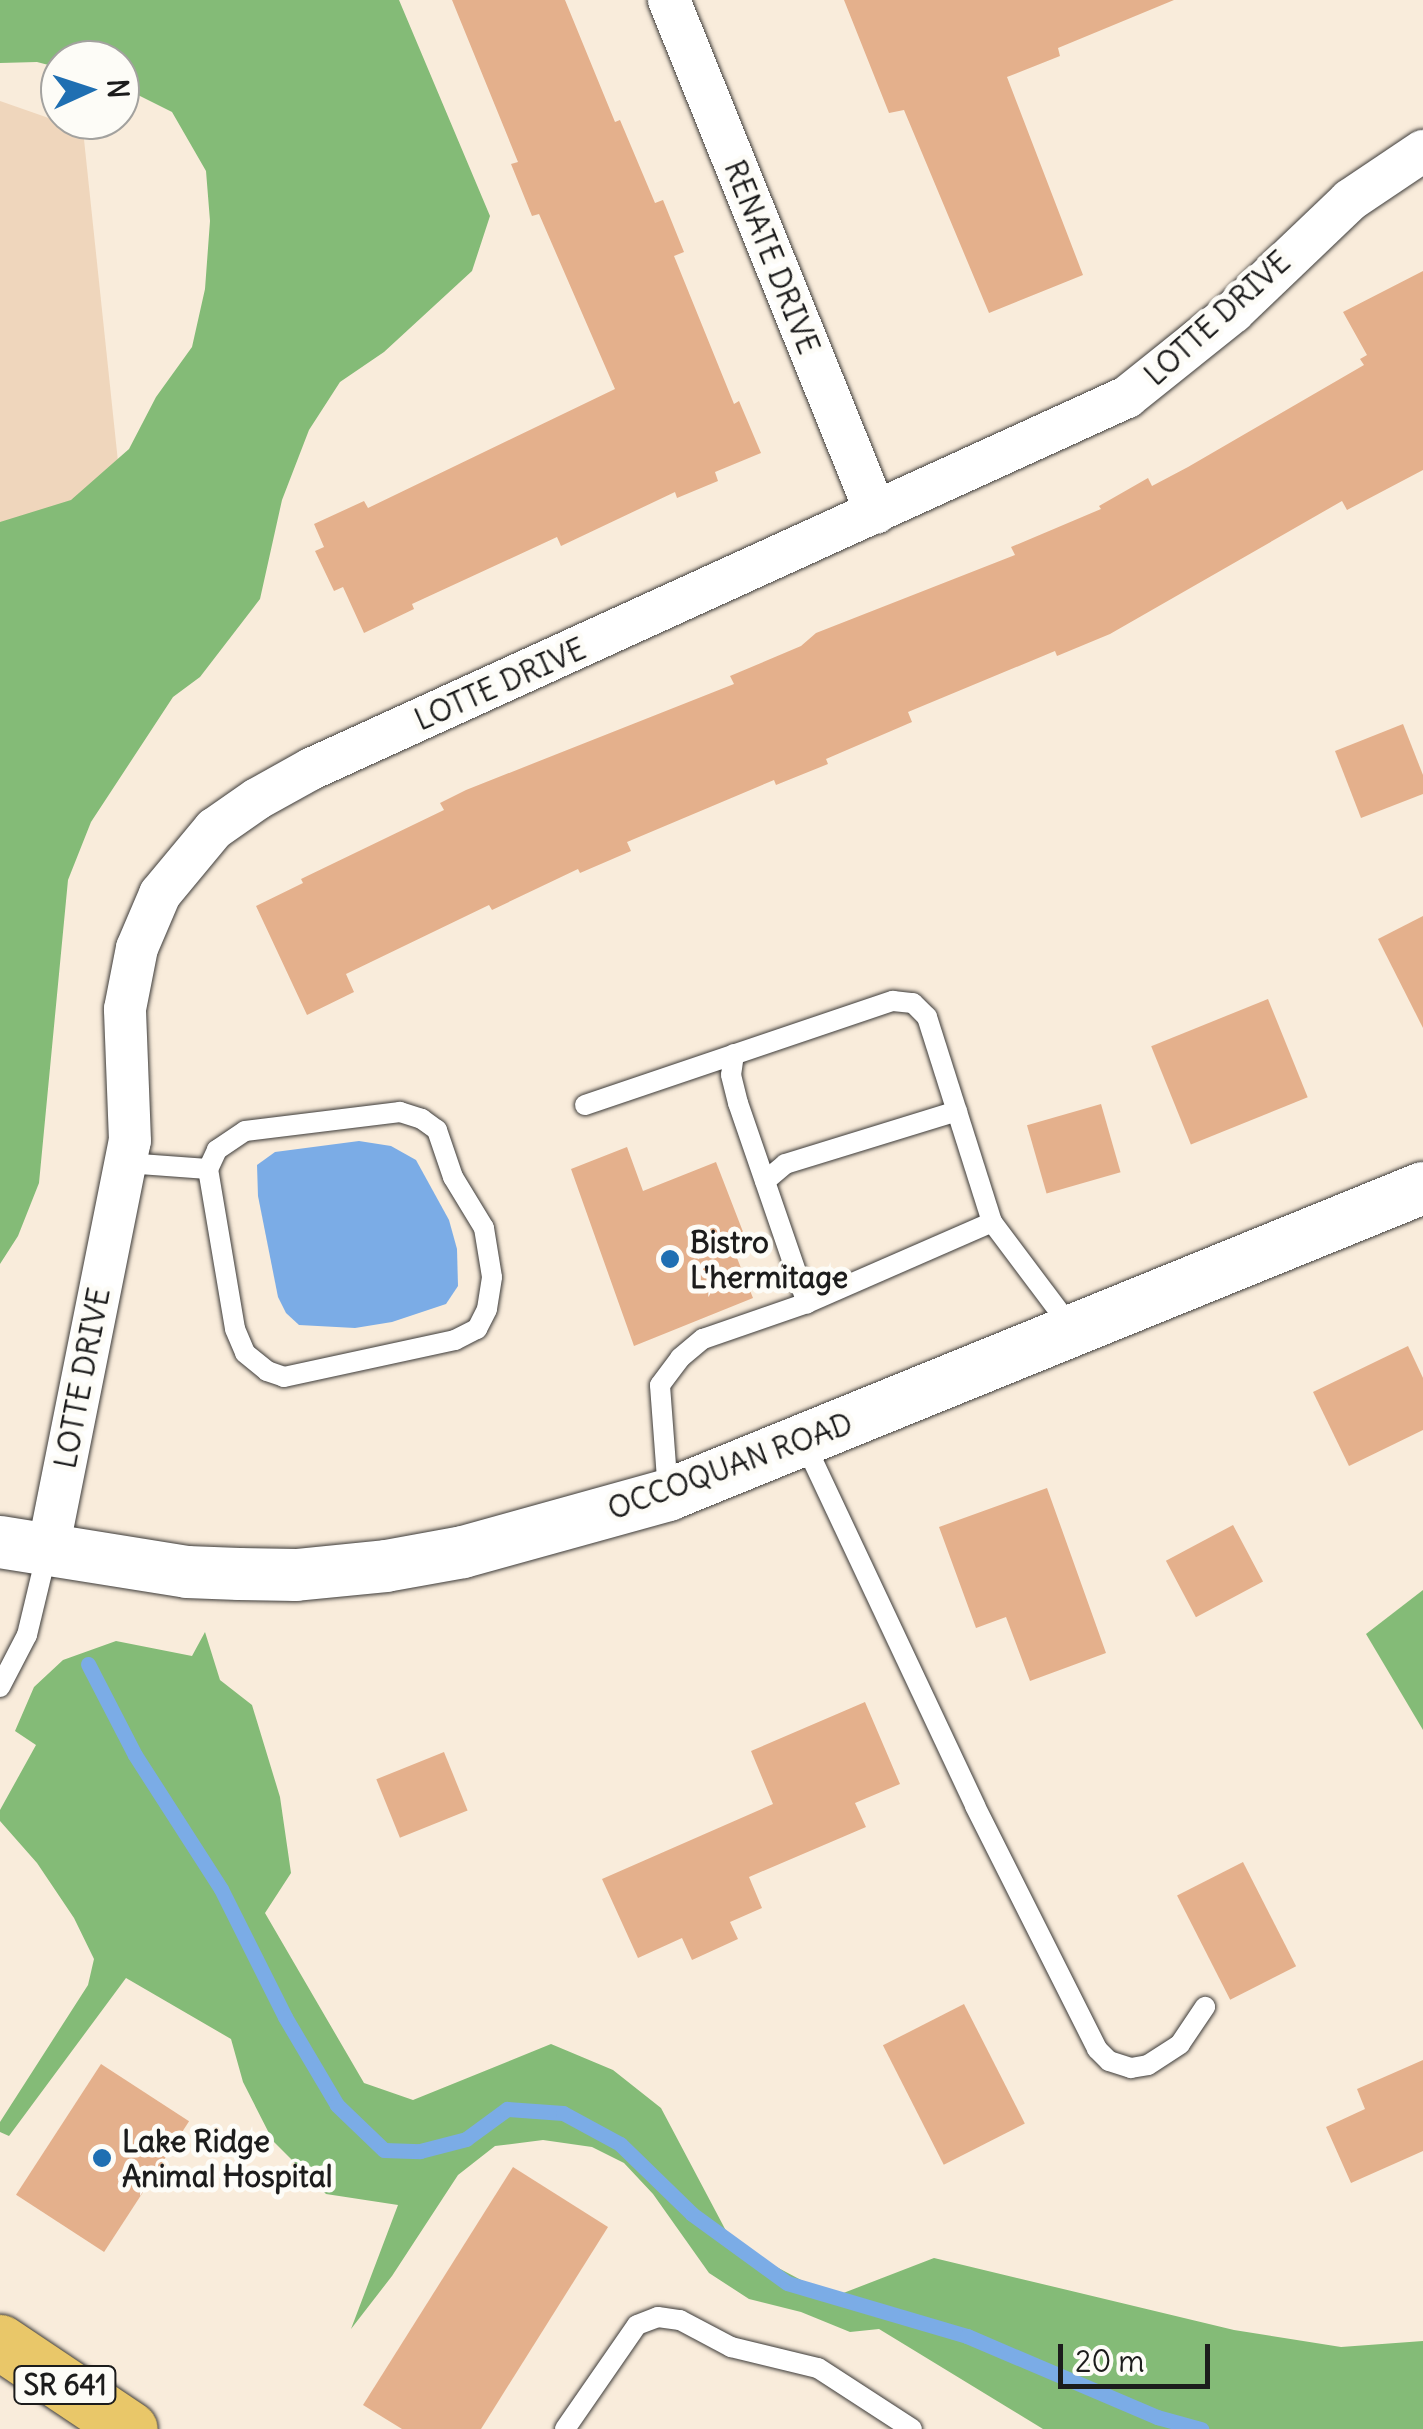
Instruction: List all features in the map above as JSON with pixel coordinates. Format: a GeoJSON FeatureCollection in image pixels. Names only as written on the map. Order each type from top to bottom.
{"type":"FeatureCollection","features":[{"type":"Feature","properties":{"kind":"main road","name":"SR 641"},"geometry":{"type":"LineString","coordinates":[[0,2342],[130,2429]]}},
{"type":"Feature","properties":{"kind":"street","name":"RENATE DRIVE"},"geometry":{"type":"LineString","coordinates":[[668,0],[876,513]]}},
{"type":"Feature","properties":{"kind":"street","name":"LOTTE DRIVE"},"geometry":{"type":"LineString","coordinates":[[24,1546],[126,1163],[130,1114],[125,1009],[138,948],[160,894],[214,829],[310,769],[1127,397],[1233,312],[1350,200],[1423,151]]}},
{"type":"Feature","properties":{"kind":"street","name":"OCCOQUAN ROAD"},"geometry":{"type":"LineString","coordinates":[[24,1546],[187,1572],[296,1575],[386,1566],[463,1552],[668,1495],[1423,1188]]}},
{"type":"Feature","properties":{"kind":"lane"},"geometry":{"type":"LineString","coordinates":[[585,1105],[904,1000],[927,1017],[992,1222],[1074,1332]]}},
{"type":"Feature","properties":{"kind":"lane"},"geometry":{"type":"LineString","coordinates":[[734,1054],[732,1075],[738,1103],[807,1303]]}},
{"type":"Feature","properties":{"kind":"lane"},"geometry":{"type":"LineString","coordinates":[[765,1181],[785,1164],[956,1110]]}},
{"type":"Feature","properties":{"kind":"lane"},"geometry":{"type":"LineString","coordinates":[[400,1112],[422,1119],[437,1130],[453,1177],[484,1228],[492,1277],[487,1309],[476,1329],[455,1340],[284,1377],[266,1371],[245,1353],[236,1329],[208,1169],[217,1150],[244,1131],[400,1112]]}},
{"type":"Feature","properties":{"kind":"lane"},"geometry":{"type":"LineString","coordinates":[[126,1163],[208,1169]]}},
{"type":"Feature","properties":{"kind":"lane"},"geometry":{"type":"LineString","coordinates":[[668,1495],[660,1385],[680,1358],[703,1339],[807,1303],[992,1222]]}},
{"type":"Feature","properties":{"kind":"lane"},"geometry":{"type":"LineString","coordinates":[[804,1442],[975,1806],[1096,2049],[1109,2061],[1131,2068],[1148,2065],[1180,2044],[1205,2006]]}},
{"type":"Feature","properties":{"kind":"lane"},"geometry":{"type":"LineString","coordinates":[[0,1687],[26,1635],[24,1546]]}},
{"type":"Feature","properties":{"kind":"lane"},"geometry":{"type":"LineString","coordinates":[[565,2429],[638,2325],[658,2317],[680,2320],[731,2347],[818,2368],[912,2429]]}},
{"type":"Feature","properties":{"kind":"shaded area"},"geometry":{"type":"Polygon","coordinates":[[[0,101],[40,115],[40,140],[84,140],[123,509],[0,534],[0,101]]]}},
{"type":"Feature","properties":{"kind":"green space"},"geometry":{"type":"Polygon","coordinates":[[[0,0],[399,0],[490,216],[472,271],[384,352],[340,382],[309,430],[282,500],[260,599],[200,677],[173,697],[91,822],[68,880],[39,1183],[18,1236],[0,1264],[0,522],[71,500],[129,449],[156,397],[192,347],[205,289],[210,221],[206,171],[172,112],[140,96],[140,40],[40,40],[40,63],[0,63],[0,0]]]}},
{"type":"Feature","properties":{"kind":"green space"},"geometry":{"type":"Polygon","coordinates":[[[1423,1590],[1423,1730],[1366,1634],[1423,1590]]]}},
{"type":"Feature","properties":{"kind":"green space"},"geometry":{"type":"Polygon","coordinates":[[[205,1632],[220,1680],[252,1705],[280,1797],[291,1873],[265,1913],[364,2083],[413,2100],[551,2044],[613,2070],[661,2108],[733,2244],[833,2297],[934,2258],[1234,2330],[1341,2347],[1423,2341],[1423,2429],[1043,2429],[879,2329],[850,2332],[801,2312],[749,2299],[709,2273],[653,2194],[624,2163],[592,2147],[543,2140],[495,2146],[458,2175],[392,2276],[351,2329],[398,2205],[326,2194],[273,2141],[243,2082],[231,2039],[126,1978],[9,2136],[0,2132],[0,2122],[88,1985],[94,1959],[74,1918],[37,1863],[0,1821],[0,1810],[36,1745],[15,1731],[34,1687],[63,1660],[116,1641],[192,1656],[205,1632]]]}},
{"type":"Feature","properties":{"kind":"water"},"geometry":{"type":"Polygon","coordinates":[[[359,1141],[391,1146],[416,1160],[449,1220],[457,1249],[458,1286],[446,1304],[392,1322],[355,1328],[299,1325],[286,1313],[278,1297],[258,1196],[257,1165],[275,1152],[359,1141]]]}},
{"type":"Feature","properties":{"kind":"building"},"geometry":{"type":"Polygon","coordinates":[[[452,0],[565,0],[615,122],[620,120],[655,203],[663,200],[684,252],[674,256],[734,404],[739,401],[761,453],[715,472],[718,481],[677,498],[675,492],[561,546],[557,537],[412,604],[414,609],[364,633],[343,587],[334,591],[315,551],[324,547],[314,524],[364,501],[368,508],[615,389],[539,214],[532,216],[511,164],[518,162],[452,0]]]}},
{"type":"Feature","properties":{"kind":"building"},"geometry":{"type":"Polygon","coordinates":[[[844,0],[1174,0],[1058,48],[1060,56],[1007,77],[1083,275],[989,313],[904,110],[889,113],[844,0]]]}},
{"type":"Feature","properties":{"kind":"building"},"geometry":{"type":"Polygon","coordinates":[[[1423,271],[1423,470],[1347,510],[1342,501],[1110,634],[1057,656],[1055,651],[908,712],[912,722],[826,759],[828,764],[776,785],[774,780],[627,842],[631,851],[580,873],[578,869],[492,910],[489,905],[346,974],[354,992],[307,1015],[256,906],[303,883],[301,879],[444,810],[440,803],[466,790],[734,684],[730,676],[801,646],[816,633],[1015,555],[1011,547],[1101,509],[1099,506],[1148,478],[1152,486],[1188,467],[1364,365],[1360,359],[1367,355],[1343,312],[1423,271]]]}},
{"type":"Feature","properties":{"kind":"building"},"geometry":{"type":"Polygon","coordinates":[[[1403,724],[1423,775],[1423,794],[1361,818],[1335,751],[1403,724]]]}},
{"type":"Feature","properties":{"kind":"building"},"geometry":{"type":"Polygon","coordinates":[[[1423,916],[1423,1028],[1378,939],[1423,916]]]}},
{"type":"Feature","properties":{"kind":"building"},"geometry":{"type":"Polygon","coordinates":[[[1268,999],[1308,1097],[1191,1144],[1151,1046],[1268,999]]]}},
{"type":"Feature","properties":{"kind":"building"},"geometry":{"type":"Polygon","coordinates":[[[1101,1104],[1121,1172],[1047,1193],[1027,1125],[1101,1104]]]}},
{"type":"Feature","properties":{"kind":"building","name":"Bistro L'hermitage"},"geometry":{"type":"Polygon","coordinates":[[[627,1147],[643,1191],[716,1162],[745,1237],[731,1243],[753,1298],[634,1346],[571,1169],[627,1147]]]}},
{"type":"Feature","properties":{"kind":"building"},"geometry":{"type":"Polygon","coordinates":[[[1408,1346],[1423,1378],[1423,1430],[1349,1466],[1313,1392],[1408,1346]]]}},
{"type":"Feature","properties":{"kind":"building"},"geometry":{"type":"Polygon","coordinates":[[[1047,1488],[1106,1653],[1030,1681],[1006,1617],[976,1628],[939,1527],[1047,1488]]]}},
{"type":"Feature","properties":{"kind":"building"},"geometry":{"type":"Polygon","coordinates":[[[1233,1525],[1263,1582],[1196,1617],[1166,1561],[1233,1525]]]}},
{"type":"Feature","properties":{"kind":"building"},"geometry":{"type":"Polygon","coordinates":[[[865,1702],[900,1784],[855,1803],[866,1827],[749,1877],[762,1908],[730,1922],[738,1939],[692,1960],[682,1938],[638,1958],[602,1879],[773,1804],[751,1751],[865,1702]]]}},
{"type":"Feature","properties":{"kind":"building"},"geometry":{"type":"Polygon","coordinates":[[[444,1752],[468,1810],[400,1838],[376,1779],[444,1752]]]}},
{"type":"Feature","properties":{"kind":"building"},"geometry":{"type":"Polygon","coordinates":[[[1243,1862],[1296,1966],[1230,2000],[1177,1896],[1243,1862]]]}},
{"type":"Feature","properties":{"kind":"building"},"geometry":{"type":"Polygon","coordinates":[[[964,2004],[1025,2123],[944,2165],[883,2045],[964,2004]]]}},
{"type":"Feature","properties":{"kind":"building"},"geometry":{"type":"Polygon","coordinates":[[[1423,2060],[1423,2151],[1351,2183],[1326,2127],[1365,2109],[1357,2089],[1423,2060]]]}},
{"type":"Feature","properties":{"kind":"building","name":"Lake Ridge Animal Hospital"},"geometry":{"type":"Polygon","coordinates":[[[101,2064],[189,2121],[104,2252],[16,2195],[101,2064]]]}},
{"type":"Feature","properties":{"kind":"building"},"geometry":{"type":"Polygon","coordinates":[[[513,2167],[608,2227],[481,2429],[402,2429],[363,2405],[513,2167]]]}},
{"type":"Feature","properties":{"kind":"waterway"},"geometry":{"type":"LineString","coordinates":[[88,1664],[135,1755],[221,1889],[285,2017],[337,2105],[384,2150],[420,2151],[466,2139],[507,2109],[563,2113],[620,2144],[692,2214],[787,2283],[967,2336],[1157,2417],[1201,2429]]}},
{"type":"Feature","properties":{"kind":"place","name":"Bistro L'hermitage"},"geometry":{"type":"Point","coordinates":[670,1259]}},
{"type":"Feature","properties":{"kind":"place","name":"Lake Ridge Animal Hospital"},"geometry":{"type":"Point","coordinates":[102,2158]}}]}
